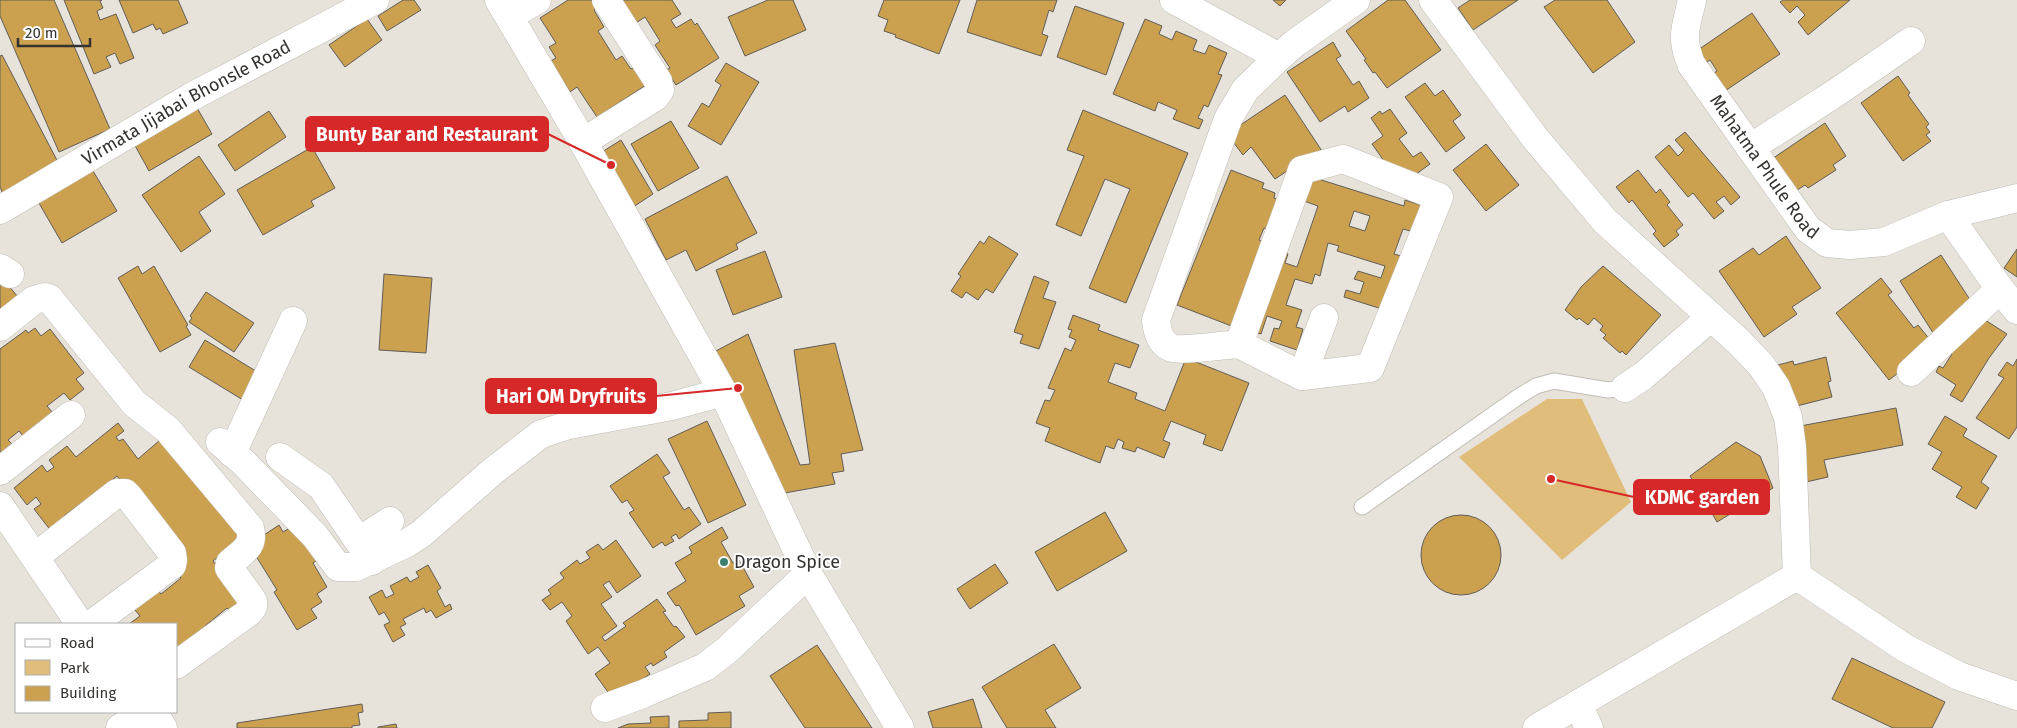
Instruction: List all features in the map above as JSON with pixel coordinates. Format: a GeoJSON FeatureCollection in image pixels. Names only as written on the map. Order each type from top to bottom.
{"type":"FeatureCollection","features":[{"type":"Feature","properties":{"kind":"street","name":"Virmata Jijabai Bhonsle Road"},"geometry":{"type":"LineString","coordinates":[[0,210],[191,97],[375,0]]}},
{"type":"Feature","properties":{"kind":"street"},"geometry":{"type":"LineString","coordinates":[[537,0],[504,8],[583,142],[723,392],[808,574],[900,728]]}},
{"type":"Feature","properties":{"kind":"street"},"geometry":{"type":"LineString","coordinates":[[583,142],[656,96],[660,90],[658,81],[606,0]]}},
{"type":"Feature","properties":{"kind":"street"},"geometry":{"type":"LineString","coordinates":[[1174,0],[1279,57]]}},
{"type":"Feature","properties":{"kind":"street"},"geometry":{"type":"LineString","coordinates":[[1239,344],[1302,170],[1343,159],[1439,197],[1370,368],[1302,376],[1239,344],[1173,349],[1163,342],[1157,333],[1156,320],[1228,119],[1245,90],[1295,43],[1356,0]]}},
{"type":"Feature","properties":{"kind":"street"},"geometry":{"type":"LineString","coordinates":[[1433,0],[1535,138],[1605,221],[1761,365],[1776,387],[1788,417],[1792,447],[1797,576]]}},
{"type":"Feature","properties":{"kind":"street","name":"Mahatma Phule Road"},"geometry":{"type":"LineString","coordinates":[[1692,0],[1684,33],[1685,47],[1691,64],[1808,229],[1826,243],[1850,245],[1884,242],[1948,215],[2017,198]]}},
{"type":"Feature","properties":{"kind":"street"},"geometry":{"type":"LineString","coordinates":[[1750,148],[1837,92],[1911,41]]}},
{"type":"Feature","properties":{"kind":"street"},"geometry":{"type":"LineString","coordinates":[[1948,215],[2000,290],[2017,310]]}},
{"type":"Feature","properties":{"kind":"street"},"geometry":{"type":"LineString","coordinates":[[1911,372],[2000,290]]}},
{"type":"Feature","properties":{"kind":"street"},"geometry":{"type":"LineString","coordinates":[[0,327],[34,300],[45,297],[49,298],[134,403],[168,430],[250,528],[252,536],[249,546],[230,563],[229,568],[252,600],[253,607],[249,612],[178,664]]}},
{"type":"Feature","properties":{"kind":"street"},"geometry":{"type":"LineString","coordinates":[[1625,388],[1643,376],[1711,317]]}},
{"type":"Feature","properties":{"kind":"street"},"geometry":{"type":"LineString","coordinates":[[1302,376],[1324,318]]}},
{"type":"Feature","properties":{"kind":"street"},"geometry":{"type":"LineString","coordinates":[[293,321],[226,447],[315,536],[338,567],[356,568],[366,551],[390,521]]}},
{"type":"Feature","properties":{"kind":"street"},"geometry":{"type":"LineString","coordinates":[[366,551],[421,534],[493,471],[541,434],[569,424],[672,406],[723,392]]}},
{"type":"Feature","properties":{"kind":"street"},"geometry":{"type":"LineString","coordinates":[[0,471],[71,415]]}},
{"type":"Feature","properties":{"kind":"street"},"geometry":{"type":"LineString","coordinates":[[280,457],[321,486],[366,551]]}},
{"type":"Feature","properties":{"kind":"street"},"geometry":{"type":"LineString","coordinates":[[35,557],[117,493],[125,493],[129,497],[172,553],[174,560],[172,565],[93,623]]}},
{"type":"Feature","properties":{"kind":"street"},"geometry":{"type":"LineString","coordinates":[[0,506],[79,623]]}},
{"type":"Feature","properties":{"kind":"street"},"geometry":{"type":"LineString","coordinates":[[605,708],[643,694],[705,666],[726,651],[808,574]]}},
{"type":"Feature","properties":{"kind":"street"},"geometry":{"type":"LineString","coordinates":[[1797,576],[1905,648],[1959,676],[2017,696]]}},
{"type":"Feature","properties":{"kind":"street"},"geometry":{"type":"LineString","coordinates":[[1537,728],[1584,716],[1797,576]]}},
{"type":"Feature","properties":{"kind":"street"},"geometry":{"type":"LineString","coordinates":[[120,728],[143,714],[151,714],[157,718],[163,728]]}},
{"type":"Feature","properties":{"kind":"lane"},"geometry":{"type":"LineString","coordinates":[[1362,507],[1536,386],[1554,381],[1608,390],[1625,388]]}},
{"type":"Feature","properties":{"kind":"green space"},"geometry":{"type":"Polygon","coordinates":[[[1547,399],[1582,399],[1631,502],[1562,560],[1459,457],[1547,399]]]}},
{"type":"Feature","properties":{"kind":"building"},"geometry":{"type":"Polygon","coordinates":[[[0,0],[54,0],[110,129],[59,152],[0,16],[0,0]]]}},
{"type":"Feature","properties":{"kind":"building"},"geometry":{"type":"Polygon","coordinates":[[[64,0],[102,0],[100,1],[103,8],[97,11],[100,20],[116,14],[134,58],[120,64],[115,53],[106,57],[111,67],[94,74],[64,0]]]}},
{"type":"Feature","properties":{"kind":"building"},"geometry":{"type":"Polygon","coordinates":[[[119,0],[178,0],[188,23],[163,34],[160,28],[156,30],[153,24],[133,33],[119,0]]]}},
{"type":"Feature","properties":{"kind":"building"},"geometry":{"type":"Polygon","coordinates":[[[403,0],[414,0],[421,10],[387,31],[378,16],[403,0]]]}},
{"type":"Feature","properties":{"kind":"building"},"geometry":{"type":"Polygon","coordinates":[[[568,0],[591,0],[597,8],[594,10],[604,27],[598,31],[616,60],[622,56],[631,69],[635,67],[646,85],[597,117],[577,87],[570,92],[551,61],[556,58],[549,47],[556,43],[540,18],[568,0]]]}},
{"type":"Feature","properties":{"kind":"building"},"geometry":{"type":"Polygon","coordinates":[[[615,0],[672,0],[681,14],[671,20],[676,28],[691,19],[695,25],[697,23],[719,58],[676,85],[666,70],[670,68],[655,45],[660,41],[645,17],[636,23],[615,0]]]}},
{"type":"Feature","properties":{"kind":"building"},"geometry":{"type":"Polygon","coordinates":[[[768,0],[793,0],[806,30],[745,56],[728,17],[768,0]]]}},
{"type":"Feature","properties":{"kind":"building"},"geometry":{"type":"Polygon","coordinates":[[[884,0],[960,0],[939,54],[884,31],[888,20],[878,16],[884,0]]]}},
{"type":"Feature","properties":{"kind":"building"},"geometry":{"type":"Polygon","coordinates":[[[977,0],[1057,0],[1053,12],[1049,10],[1042,34],[1048,36],[1041,56],[967,32],[977,0]]]}},
{"type":"Feature","properties":{"kind":"building"},"geometry":{"type":"Polygon","coordinates":[[[1273,0],[1286,0],[1280,6],[1273,0]]]}},
{"type":"Feature","properties":{"kind":"building"},"geometry":{"type":"Polygon","coordinates":[[[1388,0],[1405,0],[1441,50],[1387,88],[1375,72],[1373,73],[1364,60],[1366,59],[1346,31],[1388,0]]]}},
{"type":"Feature","properties":{"kind":"building"},"geometry":{"type":"Polygon","coordinates":[[[1470,0],[1518,0],[1473,30],[1458,8],[1470,0]]]}},
{"type":"Feature","properties":{"kind":"building"},"geometry":{"type":"Polygon","coordinates":[[[1555,0],[1607,0],[1635,42],[1593,73],[1544,7],[1555,0]]]}},
{"type":"Feature","properties":{"kind":"building"},"geometry":{"type":"Polygon","coordinates":[[[1783,0],[1850,0],[1808,35],[1798,22],[1805,15],[1797,6],[1790,13],[1780,2],[1783,0]]]}},
{"type":"Feature","properties":{"kind":"building"},"geometry":{"type":"Polygon","coordinates":[[[1075,6],[1124,23],[1106,75],[1057,57],[1075,6]]]}},
{"type":"Feature","properties":{"kind":"building"},"geometry":{"type":"Polygon","coordinates":[[[1752,13],[1780,54],[1719,95],[1707,78],[1717,71],[1710,60],[1700,67],[1692,54],[1752,13]]]}},
{"type":"Feature","properties":{"kind":"building"},"geometry":{"type":"Polygon","coordinates":[[[367,19],[382,40],[345,67],[329,45],[367,19]]]}},
{"type":"Feature","properties":{"kind":"building"},"geometry":{"type":"Polygon","coordinates":[[[1145,19],[1162,26],[1159,34],[1172,40],[1176,31],[1197,40],[1193,50],[1205,54],[1209,45],[1227,53],[1218,74],[1222,75],[1208,107],[1204,105],[1198,118],[1203,120],[1199,129],[1173,119],[1177,110],[1158,102],[1155,111],[1113,94],[1145,19]]]}},
{"type":"Feature","properties":{"kind":"building"},"geometry":{"type":"Polygon","coordinates":[[[1333,42],[1341,56],[1336,59],[1353,85],[1359,81],[1369,98],[1348,112],[1345,106],[1320,122],[1287,72],[1333,42]]]}},
{"type":"Feature","properties":{"kind":"building"},"geometry":{"type":"Polygon","coordinates":[[[2,55],[59,164],[3,194],[0,187],[0,56],[2,55]]]}},
{"type":"Feature","properties":{"kind":"building"},"geometry":{"type":"Polygon","coordinates":[[[726,63],[759,82],[721,145],[688,126],[702,103],[709,107],[721,85],[715,81],[726,63]]]}},
{"type":"Feature","properties":{"kind":"building"},"geometry":{"type":"Polygon","coordinates":[[[1898,76],[1910,93],[1908,95],[1929,124],[1926,127],[1930,132],[1926,135],[1931,141],[1903,161],[1861,103],[1898,76]]]}},
{"type":"Feature","properties":{"kind":"building"},"geometry":{"type":"Polygon","coordinates":[[[1425,83],[1435,96],[1443,90],[1461,115],[1453,121],[1465,138],[1446,152],[1405,97],[1425,83]]]}},
{"type":"Feature","properties":{"kind":"building"},"geometry":{"type":"Polygon","coordinates":[[[1285,95],[1322,151],[1275,179],[1251,147],[1243,155],[1227,134],[1285,95]]]}},
{"type":"Feature","properties":{"kind":"building"},"geometry":{"type":"Polygon","coordinates":[[[196,106],[212,134],[149,171],[133,142],[196,106]]]}},
{"type":"Feature","properties":{"kind":"building"},"geometry":{"type":"Polygon","coordinates":[[[1390,109],[1407,133],[1399,139],[1413,157],[1421,152],[1430,164],[1401,185],[1372,144],[1383,136],[1371,118],[1380,111],[1382,114],[1390,109]]]}},
{"type":"Feature","properties":{"kind":"building"},"geometry":{"type":"Polygon","coordinates":[[[1083,110],[1188,153],[1126,303],[1089,288],[1130,189],[1105,179],[1081,236],[1056,225],[1084,156],[1067,150],[1083,110]]]}},
{"type":"Feature","properties":{"kind":"building"},"geometry":{"type":"Polygon","coordinates":[[[269,111],[286,137],[235,171],[218,145],[269,111]]]}},
{"type":"Feature","properties":{"kind":"building"},"geometry":{"type":"Polygon","coordinates":[[[671,121],[699,168],[658,191],[631,144],[671,121]]]}},
{"type":"Feature","properties":{"kind":"building"},"geometry":{"type":"Polygon","coordinates":[[[1825,123],[1846,156],[1833,165],[1836,170],[1808,188],[1805,185],[1788,196],[1766,163],[1825,123]]]}},
{"type":"Feature","properties":{"kind":"building"},"geometry":{"type":"Polygon","coordinates":[[[1685,132],[1740,197],[1731,205],[1724,196],[1716,202],[1724,211],[1714,219],[1693,193],[1688,197],[1655,157],[1669,145],[1678,156],[1684,150],[1675,140],[1685,132]]]}},
{"type":"Feature","properties":{"kind":"building"},"geometry":{"type":"Polygon","coordinates":[[[621,140],[653,194],[627,211],[594,157],[621,140]]]}},
{"type":"Feature","properties":{"kind":"building"},"geometry":{"type":"Polygon","coordinates":[[[1486,144],[1519,185],[1486,211],[1453,170],[1486,144]]]}},
{"type":"Feature","properties":{"kind":"building"},"geometry":{"type":"Polygon","coordinates":[[[312,147],[335,188],[311,201],[314,206],[263,235],[237,190],[312,147]]]}},
{"type":"Feature","properties":{"kind":"building"},"geometry":{"type":"Polygon","coordinates":[[[199,156],[225,194],[199,212],[211,231],[181,252],[142,195],[199,156]]]}},
{"type":"Feature","properties":{"kind":"building"},"geometry":{"type":"Polygon","coordinates":[[[90,166],[117,211],[62,243],[36,198],[90,166]]]}},
{"type":"Feature","properties":{"kind":"building"},"geometry":{"type":"Polygon","coordinates":[[[1231,170],[1264,183],[1262,188],[1275,193],[1274,198],[1286,203],[1268,230],[1264,228],[1259,240],[1263,242],[1234,327],[1177,305],[1231,170]]]}},
{"type":"Feature","properties":{"kind":"building"},"geometry":{"type":"Polygon","coordinates":[[[1638,170],[1656,193],[1660,189],[1670,202],[1667,205],[1683,225],[1676,231],[1679,235],[1664,247],[1653,234],[1656,231],[1632,200],[1629,203],[1616,187],[1638,170]]]}},
{"type":"Feature","properties":{"kind":"building"},"geometry":{"type":"Polygon","coordinates":[[[727,176],[757,233],[736,244],[738,249],[696,271],[686,250],[666,260],[645,219],[727,176]]]}},
{"type":"Feature","properties":{"kind":"building"},"geometry":{"type":"Polygon","coordinates":[[[1312,177],[1404,206],[1405,200],[1439,211],[1421,234],[1403,229],[1394,254],[1412,259],[1385,310],[1344,297],[1346,290],[1360,294],[1364,282],[1354,279],[1358,271],[1381,278],[1385,266],[1337,251],[1339,246],[1328,243],[1320,276],[1315,274],[1312,284],[1295,279],[1286,305],[1302,310],[1296,327],[1303,329],[1297,350],[1270,341],[1274,328],[1279,329],[1282,321],[1267,316],[1261,334],[1247,330],[1282,252],[1288,254],[1285,263],[1297,267],[1318,206],[1304,201],[1312,177]],[[1354,211],[1349,226],[1365,231],[1370,216],[1354,211]]]}},
{"type":"Feature","properties":{"kind":"building"},"geometry":{"type":"Polygon","coordinates":[[[989,236],[1018,254],[993,293],[986,289],[978,300],[966,292],[962,298],[951,291],[961,276],[958,274],[980,241],[984,244],[989,236]]]}},
{"type":"Feature","properties":{"kind":"building"},"geometry":{"type":"Polygon","coordinates":[[[1786,236],[1821,288],[1792,307],[1797,314],[1764,337],[1719,271],[1753,248],[1759,255],[1786,236]]]}},
{"type":"Feature","properties":{"kind":"building"},"geometry":{"type":"Polygon","coordinates":[[[2017,249],[2017,277],[2004,268],[2017,249]]]}},
{"type":"Feature","properties":{"kind":"building"},"geometry":{"type":"Polygon","coordinates":[[[765,251],[782,297],[733,315],[716,270],[765,251]]]}},
{"type":"Feature","properties":{"kind":"building"},"geometry":{"type":"Polygon","coordinates":[[[1941,255],[1976,309],[1935,336],[1900,281],[1941,255]]]}},
{"type":"Feature","properties":{"kind":"building"},"geometry":{"type":"Polygon","coordinates":[[[138,266],[142,274],[154,266],[188,325],[186,326],[191,335],[160,352],[118,278],[138,266]]]}},
{"type":"Feature","properties":{"kind":"building"},"geometry":{"type":"Polygon","coordinates":[[[1603,266],[1661,315],[1626,355],[1622,351],[1620,353],[1603,338],[1606,335],[1600,330],[1603,326],[1594,318],[1588,325],[1579,318],[1577,320],[1565,310],[1581,287],[1603,266]]]}},
{"type":"Feature","properties":{"kind":"building"},"geometry":{"type":"Polygon","coordinates":[[[384,274],[432,278],[426,353],[379,350],[384,274]]]}},
{"type":"Feature","properties":{"kind":"building"},"geometry":{"type":"Polygon","coordinates":[[[1034,276],[1049,282],[1043,298],[1056,302],[1039,349],[1020,343],[1023,335],[1014,332],[1034,276]]]}},
{"type":"Feature","properties":{"kind":"building"},"geometry":{"type":"Polygon","coordinates":[[[1881,278],[1892,292],[1888,295],[1914,328],[1918,325],[1931,341],[1907,366],[1889,380],[1836,313],[1881,278]]]}},
{"type":"Feature","properties":{"kind":"building"},"geometry":{"type":"Polygon","coordinates":[[[3,279],[23,303],[0,312],[0,281],[3,279]]]}},
{"type":"Feature","properties":{"kind":"building"},"geometry":{"type":"Polygon","coordinates":[[[206,292],[254,323],[234,352],[189,322],[192,318],[190,316],[206,292]]]}},
{"type":"Feature","properties":{"kind":"building"},"geometry":{"type":"Polygon","coordinates":[[[1073,315],[1100,325],[1098,330],[1139,345],[1130,368],[1115,363],[1108,382],[1137,393],[1135,399],[1165,411],[1186,358],[1249,383],[1222,451],[1203,444],[1206,435],[1171,421],[1163,440],[1170,443],[1164,458],[1137,447],[1135,452],[1122,448],[1124,442],[1118,439],[1114,449],[1106,446],[1100,463],[1045,441],[1050,428],[1036,423],[1045,400],[1050,401],[1055,390],[1048,388],[1065,348],[1071,351],[1076,340],[1069,337],[1072,330],[1068,329],[1073,315]]]}},
{"type":"Feature","properties":{"kind":"building"},"geometry":{"type":"Polygon","coordinates":[[[1982,318],[2007,334],[1989,358],[1962,402],[1950,395],[1956,385],[1936,372],[1939,366],[1943,368],[1952,354],[1949,351],[1982,318]]]}},
{"type":"Feature","properties":{"kind":"building"},"geometry":{"type":"Polygon","coordinates":[[[35,328],[41,336],[50,329],[84,373],[76,379],[84,389],[70,400],[64,393],[47,406],[53,413],[23,436],[19,431],[8,440],[12,444],[0,453],[0,349],[26,330],[28,333],[35,328]]]}},
{"type":"Feature","properties":{"kind":"building"},"geometry":{"type":"Polygon","coordinates":[[[748,334],[800,465],[810,464],[794,350],[835,343],[863,450],[841,454],[844,471],[832,473],[835,484],[779,494],[712,353],[748,334]]]}},
{"type":"Feature","properties":{"kind":"building"},"geometry":{"type":"Polygon","coordinates":[[[205,340],[259,373],[243,400],[189,367],[205,340]]]}},
{"type":"Feature","properties":{"kind":"building"},"geometry":{"type":"Polygon","coordinates":[[[1826,357],[1831,381],[1828,382],[1832,397],[1793,407],[1778,365],[1793,361],[1794,365],[1826,357]]]}},
{"type":"Feature","properties":{"kind":"building"},"geometry":{"type":"Polygon","coordinates":[[[2017,359],[2017,427],[2009,439],[1976,418],[2004,378],[1998,375],[2007,362],[2013,366],[2017,359]]]}},
{"type":"Feature","properties":{"kind":"building"},"geometry":{"type":"Polygon","coordinates":[[[1896,408],[1903,445],[1824,460],[1828,477],[1806,482],[1795,427],[1896,408]]]}},
{"type":"Feature","properties":{"kind":"building"},"geometry":{"type":"Polygon","coordinates":[[[1945,416],[1967,429],[1963,436],[1997,456],[1981,482],[1989,488],[1976,509],[1956,497],[1962,487],[1932,469],[1942,452],[1928,444],[1945,416]]]}},
{"type":"Feature","properties":{"kind":"building"},"geometry":{"type":"Polygon","coordinates":[[[707,421],[746,505],[708,523],[668,439],[707,421]]]}},
{"type":"Feature","properties":{"kind":"building"},"geometry":{"type":"Polygon","coordinates":[[[118,423],[124,431],[116,437],[119,441],[123,439],[138,459],[167,434],[247,542],[226,550],[213,561],[248,607],[235,617],[227,608],[205,626],[207,630],[178,654],[178,623],[130,623],[140,616],[130,604],[154,585],[161,594],[181,578],[173,568],[130,493],[117,476],[100,489],[90,508],[84,501],[64,516],[70,524],[55,536],[34,509],[41,504],[36,497],[27,505],[14,488],[42,465],[47,472],[54,467],[49,460],[67,446],[76,457],[118,423]]]}},
{"type":"Feature","properties":{"kind":"building"},"geometry":{"type":"Polygon","coordinates":[[[1736,442],[1760,456],[1773,488],[1717,522],[1690,476],[1736,442]]]}},
{"type":"Feature","properties":{"kind":"building"},"geometry":{"type":"Polygon","coordinates":[[[657,454],[670,473],[663,477],[684,510],[689,507],[701,524],[679,539],[676,534],[671,537],[674,541],[665,546],[662,542],[653,548],[629,513],[634,510],[627,500],[622,503],[610,486],[657,454]]]}},
{"type":"Feature","properties":{"kind":"building"},"geometry":{"type":"Polygon","coordinates":[[[1105,512],[1127,551],[1057,591],[1035,552],[1105,512]]]}},
{"type":"Feature","properties":{"kind":"building"},"geometry":{"type":"Polygon","coordinates":[[[1461,515],[1476,518],[1489,527],[1498,540],[1501,555],[1498,570],[1489,583],[1476,592],[1461,595],[1446,592],[1433,583],[1424,570],[1421,555],[1424,540],[1433,527],[1446,518],[1461,515]]]}},
{"type":"Feature","properties":{"kind":"building"},"geometry":{"type":"Polygon","coordinates":[[[297,524],[319,559],[313,563],[327,587],[317,594],[322,602],[311,609],[317,618],[297,630],[274,592],[277,590],[251,548],[258,539],[279,525],[283,532],[297,524]]]}},
{"type":"Feature","properties":{"kind":"building"},"geometry":{"type":"Polygon","coordinates":[[[722,527],[728,538],[721,542],[733,563],[739,560],[754,587],[739,596],[745,606],[696,635],[679,605],[676,606],[667,593],[686,581],[675,563],[692,553],[689,547],[722,527]]]}},
{"type":"Feature","properties":{"kind":"building"},"geometry":{"type":"Polygon","coordinates":[[[616,540],[641,576],[617,593],[609,581],[603,585],[612,597],[601,604],[617,626],[602,637],[605,641],[626,626],[623,623],[657,599],[666,611],[663,612],[674,627],[676,626],[685,637],[664,652],[667,657],[653,666],[651,663],[645,667],[650,674],[624,692],[615,702],[595,674],[610,663],[598,647],[588,654],[566,621],[572,616],[562,602],[550,610],[542,600],[551,594],[548,590],[564,578],[560,573],[577,560],[580,564],[590,558],[586,552],[598,544],[603,550],[616,540]]]}},
{"type":"Feature","properties":{"kind":"building"},"geometry":{"type":"Polygon","coordinates":[[[995,564],[1008,583],[970,609],[957,589],[995,564]]]}},
{"type":"Feature","properties":{"kind":"building"},"geometry":{"type":"Polygon","coordinates":[[[428,565],[441,588],[437,591],[445,607],[450,604],[452,609],[436,618],[431,610],[426,613],[424,608],[403,619],[406,624],[400,627],[405,635],[393,642],[384,625],[390,622],[384,612],[379,615],[369,597],[382,590],[386,598],[394,594],[390,586],[407,577],[410,582],[419,577],[416,572],[428,565]]]}},
{"type":"Feature","properties":{"kind":"building"},"geometry":{"type":"Polygon","coordinates":[[[1054,644],[1081,688],[1045,710],[1056,728],[1007,728],[982,687],[1054,644]]]}},
{"type":"Feature","properties":{"kind":"building"},"geometry":{"type":"Polygon","coordinates":[[[817,645],[872,728],[805,728],[770,676],[817,645]]]}},
{"type":"Feature","properties":{"kind":"building"},"geometry":{"type":"Polygon","coordinates":[[[1852,658],[1945,702],[1932,728],[1893,728],[1832,699],[1852,658]]]}},
{"type":"Feature","properties":{"kind":"building"},"geometry":{"type":"Polygon","coordinates":[[[973,699],[982,728],[933,728],[928,712],[973,699]]]}},
{"type":"Feature","properties":{"kind":"building"},"geometry":{"type":"Polygon","coordinates":[[[362,704],[363,712],[358,713],[360,725],[352,726],[352,728],[237,728],[237,723],[362,704]]]}},
{"type":"Feature","properties":{"kind":"building"},"geometry":{"type":"Polygon","coordinates":[[[731,712],[731,728],[679,728],[679,721],[708,720],[708,713],[731,712]]]}},
{"type":"Feature","properties":{"kind":"building"},"geometry":{"type":"Polygon","coordinates":[[[669,716],[669,728],[618,728],[628,724],[651,723],[650,717],[669,716]]]}},
{"type":"Feature","properties":{"kind":"building"},"geometry":{"type":"Polygon","coordinates":[[[396,724],[397,728],[378,728],[378,727],[396,724]]]}},
{"type":"Feature","properties":{"kind":"place","name":"Bunty Bar and Restaurant"},"geometry":{"type":"Point","coordinates":[611,165]}},
{"type":"Feature","properties":{"kind":"place","name":"Hari OM Dryfruits"},"geometry":{"type":"Point","coordinates":[738,388]}},
{"type":"Feature","properties":{"kind":"place","name":"KDMC garden"},"geometry":{"type":"Point","coordinates":[1551,479]}},
{"type":"Feature","properties":{"kind":"place","name":"Dragon Spice"},"geometry":{"type":"Point","coordinates":[724,562]}}]}
